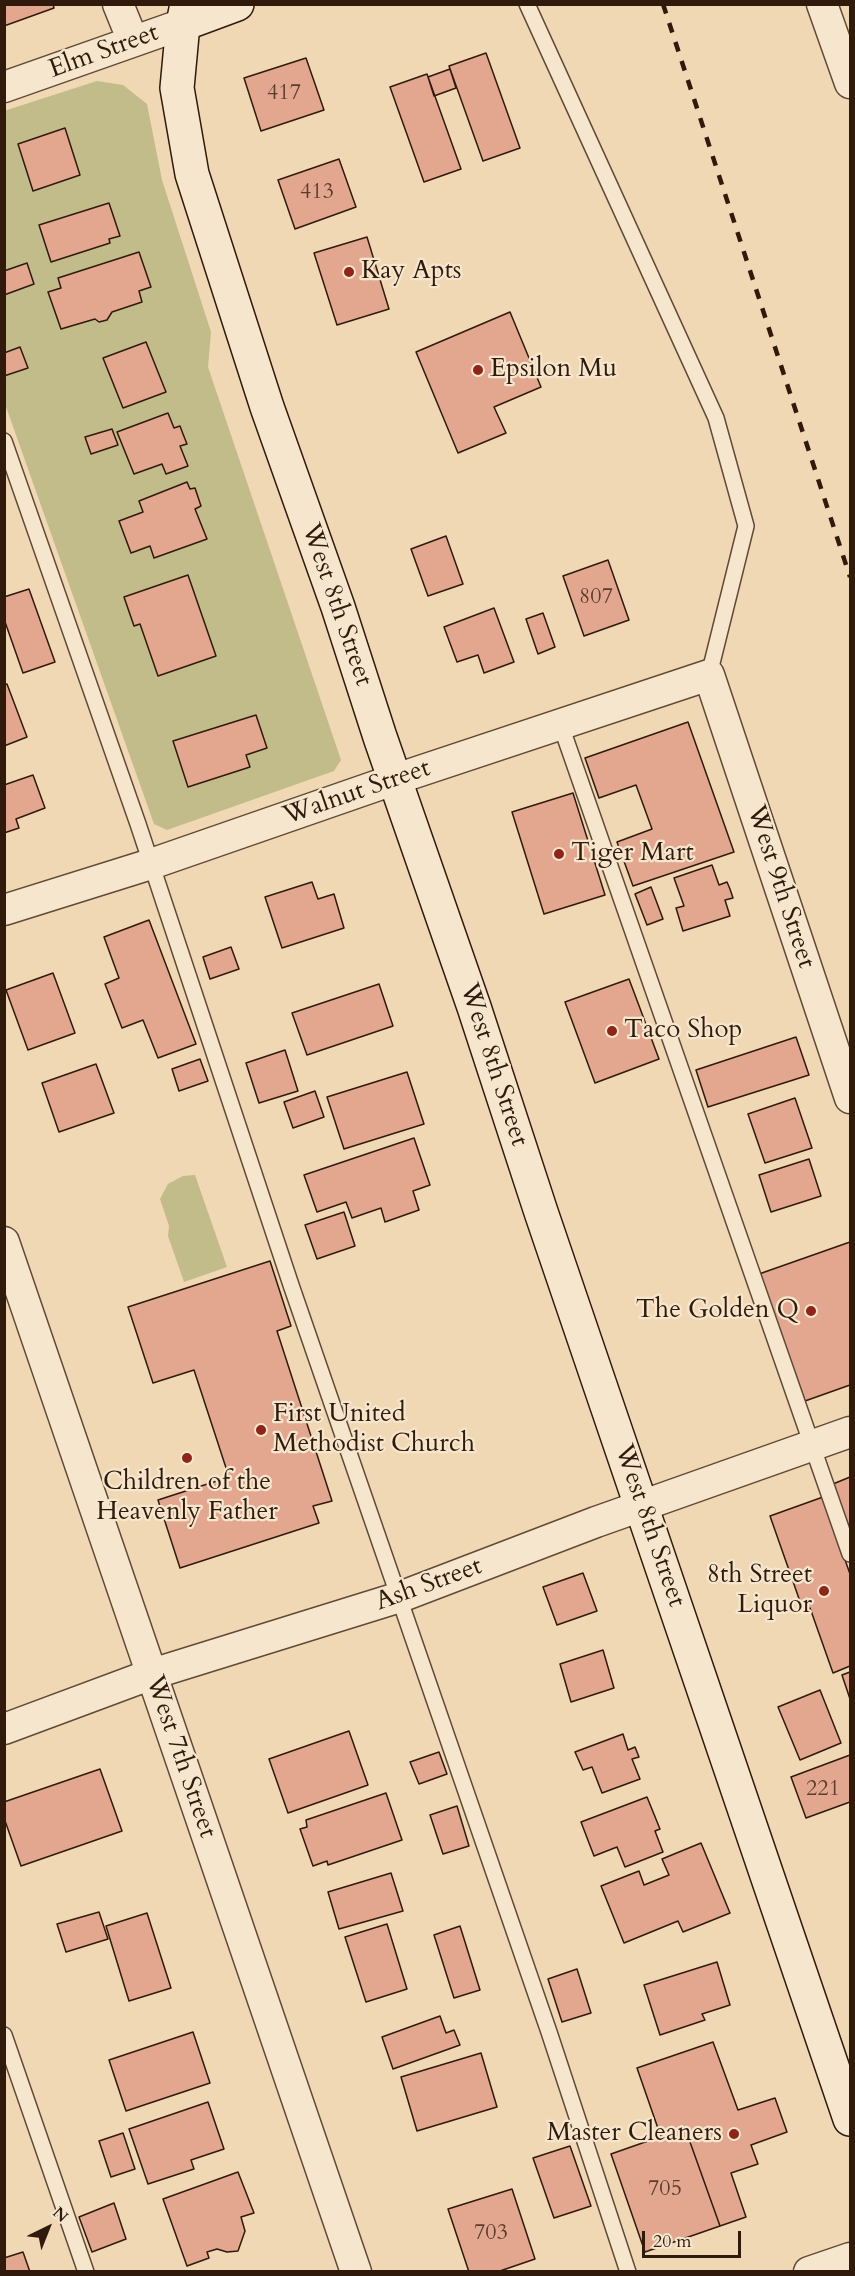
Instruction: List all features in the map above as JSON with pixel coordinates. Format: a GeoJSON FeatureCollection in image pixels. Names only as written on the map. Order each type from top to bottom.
{"type":"FeatureCollection","features":[{"type":"Feature","properties":{"kind":"main road","name":"Elm Street"},"geometry":{"type":"LineString","coordinates":[[185,14],[237,4]]}},
{"type":"Feature","properties":{"kind":"main road","name":"West 8th Street"},"geometry":{"type":"LineString","coordinates":[[185,14],[177,88],[192,174],[267,407],[331,585],[380,737],[474,1007],[541,1212],[850,2119]]}},
{"type":"Feature","properties":{"kind":"street"},"geometry":{"type":"LineString","coordinates":[[117,4],[133,41]]}},
{"type":"Feature","properties":{"kind":"street"},"geometry":{"type":"LineString","coordinates":[[822,4],[850,83]]}},
{"type":"Feature","properties":{"kind":"street","name":"Elm Street"},"geometry":{"type":"LineString","coordinates":[[4,87],[133,41],[185,14]]}},
{"type":"Feature","properties":{"kind":"street","name":"Walnut Street"},"geometry":{"type":"LineString","coordinates":[[4,910],[150,864],[560,723],[710,675]]}},
{"type":"Feature","properties":{"kind":"street","name":"West 9th Street"},"geometry":{"type":"LineString","coordinates":[[710,675],[850,1098]]}},
{"type":"Feature","properties":{"kind":"street","name":"West 7th Street"},"geometry":{"type":"LineString","coordinates":[[4,1242],[356,2271]]}},
{"type":"Feature","properties":{"kind":"street","name":"Ash Street"},"geometry":{"type":"LineString","coordinates":[[4,1729],[152,1674],[400,1598],[642,1506],[850,1432]]}},
{"type":"Feature","properties":{"kind":"street"},"geometry":{"type":"LineString","coordinates":[[809,2271],[850,2258]]}},
{"type":"Feature","properties":{"kind":"lane"},"geometry":{"type":"LineString","coordinates":[[527,4],[716,418],[746,526],[710,675]]}},
{"type":"Feature","properties":{"kind":"lane"},"geometry":{"type":"LineString","coordinates":[[4,441],[150,864],[291,1285],[549,2032],[628,2271]]}},
{"type":"Feature","properties":{"kind":"lane"},"geometry":{"type":"LineString","coordinates":[[560,723],[850,1554]]}},
{"type":"Feature","properties":{"kind":"lane"},"geometry":{"type":"LineString","coordinates":[[4,2035],[86,2271]]}},
{"type":"Feature","properties":{"kind":"shaded area"},"geometry":{"type":"Polygon","coordinates":[[[97,81],[123,85],[147,104],[162,180],[211,332],[208,367],[341,760],[334,771],[167,830],[154,824],[5,404],[4,111],[97,81]]]}},
{"type":"Feature","properties":{"kind":"shaded area"},"geometry":{"type":"Polygon","coordinates":[[[195,1175],[227,1267],[184,1282],[168,1236],[169,1226],[160,1199],[168,1184],[183,1176],[195,1175]]]}},
{"type":"Feature","properties":{"kind":"building"},"geometry":{"type":"Polygon","coordinates":[[[4,4],[53,4],[54,8],[4,26],[4,4]]]}},
{"type":"Feature","properties":{"kind":"building"},"geometry":{"type":"Polygon","coordinates":[[[486,53],[520,148],[483,161],[449,66],[486,53]]]}},
{"type":"Feature","properties":{"kind":"building"},"geometry":{"type":"Polygon","coordinates":[[[306,58],[324,110],[261,131],[244,78],[306,58]]]}},
{"type":"Feature","properties":{"kind":"building"},"geometry":{"type":"Polygon","coordinates":[[[450,69],[456,88],[434,96],[428,77],[450,69]]]}},
{"type":"Feature","properties":{"kind":"building"},"geometry":{"type":"Polygon","coordinates":[[[427,74],[461,169],[424,182],[390,87],[427,74]]]}},
{"type":"Feature","properties":{"kind":"building"},"geometry":{"type":"Polygon","coordinates":[[[65,128],[80,175],[33,191],[18,144],[65,128]]]}},
{"type":"Feature","properties":{"kind":"building"},"geometry":{"type":"Polygon","coordinates":[[[339,159],[356,207],[295,229],[278,180],[339,159]]]}},
{"type":"Feature","properties":{"kind":"building"},"geometry":{"type":"Polygon","coordinates":[[[109,203],[120,236],[109,239],[110,243],[51,262],[39,225],[109,203]]]}},
{"type":"Feature","properties":{"kind":"building","name":"Kay Apts"},"geometry":{"type":"Polygon","coordinates":[[[367,237],[389,309],[337,325],[314,253],[367,237]]]}},
{"type":"Feature","properties":{"kind":"building"},"geometry":{"type":"Polygon","coordinates":[[[139,252],[151,287],[139,291],[142,302],[112,312],[107,320],[99,322],[95,319],[61,329],[48,292],[61,288],[58,278],[139,252]]]}},
{"type":"Feature","properties":{"kind":"building"},"geometry":{"type":"Polygon","coordinates":[[[27,263],[34,284],[4,295],[4,271],[27,263]]]}},
{"type":"Feature","properties":{"kind":"building","name":"Epsilon Mu"},"geometry":{"type":"Polygon","coordinates":[[[510,312],[541,387],[494,407],[506,433],[458,453],[416,352],[510,312]]]}},
{"type":"Feature","properties":{"kind":"building"},"geometry":{"type":"Polygon","coordinates":[[[146,342],[166,392],[123,408],[103,358],[146,342]]]}},
{"type":"Feature","properties":{"kind":"building"},"geometry":{"type":"Polygon","coordinates":[[[20,347],[28,368],[4,376],[4,353],[20,347]]]}},
{"type":"Feature","properties":{"kind":"building"},"geometry":{"type":"Polygon","coordinates":[[[168,413],[174,428],[180,426],[187,444],[180,446],[188,466],[166,474],[162,464],[134,474],[117,432],[168,413]]]}},
{"type":"Feature","properties":{"kind":"building"},"geometry":{"type":"Polygon","coordinates":[[[112,429],[118,445],[91,454],[85,437],[112,429]]]}},
{"type":"Feature","properties":{"kind":"building"},"geometry":{"type":"Polygon","coordinates":[[[187,482],[190,489],[195,488],[201,506],[195,509],[207,539],[154,558],[150,546],[131,553],[119,521],[143,512],[139,501],[187,482]]]}},
{"type":"Feature","properties":{"kind":"building"},"geometry":{"type":"Polygon","coordinates":[[[446,536],[463,584],[428,596],[411,549],[446,536]]]}},
{"type":"Feature","properties":{"kind":"building"},"geometry":{"type":"Polygon","coordinates":[[[608,560],[629,620],[584,636],[563,576],[608,560]]]}},
{"type":"Feature","properties":{"kind":"building"},"geometry":{"type":"Polygon","coordinates":[[[188,575],[216,656],[158,676],[140,624],[134,626],[124,597],[188,575]]]}},
{"type":"Feature","properties":{"kind":"building"},"geometry":{"type":"Polygon","coordinates":[[[29,589],[55,662],[23,673],[4,619],[4,597],[29,589]]]}},
{"type":"Feature","properties":{"kind":"building"},"geometry":{"type":"Polygon","coordinates":[[[494,608],[514,662],[484,673],[478,655],[457,662],[444,627],[494,608]]]}},
{"type":"Feature","properties":{"kind":"building"},"geometry":{"type":"Polygon","coordinates":[[[543,613],[555,647],[538,654],[526,619],[543,613]]]}},
{"type":"Feature","properties":{"kind":"building"},"geometry":{"type":"Polygon","coordinates":[[[7,684],[27,737],[4,746],[4,685],[7,684]]]}},
{"type":"Feature","properties":{"kind":"building"},"geometry":{"type":"Polygon","coordinates":[[[256,715],[267,748],[246,755],[250,767],[188,787],[173,741],[256,715]]]}},
{"type":"Feature","properties":{"kind":"building"},"geometry":{"type":"Polygon","coordinates":[[[688,722],[734,852],[633,886],[617,842],[652,829],[636,785],[599,798],[585,758],[688,722]]]}},
{"type":"Feature","properties":{"kind":"building"},"geometry":{"type":"Polygon","coordinates":[[[33,775],[45,808],[16,819],[19,828],[4,833],[4,785],[33,775]]]}},
{"type":"Feature","properties":{"kind":"building","name":"Tiger Mart"},"geometry":{"type":"Polygon","coordinates":[[[573,793],[605,895],[544,914],[512,812],[573,793]]]}},
{"type":"Feature","properties":{"kind":"building"},"geometry":{"type":"Polygon","coordinates":[[[712,865],[719,885],[727,882],[730,889],[733,898],[725,900],[730,916],[683,931],[676,908],[684,906],[674,878],[712,865]]]}},
{"type":"Feature","properties":{"kind":"building"},"geometry":{"type":"Polygon","coordinates":[[[312,882],[318,899],[334,894],[344,928],[282,948],[265,897],[312,882]]]}},
{"type":"Feature","properties":{"kind":"building"},"geometry":{"type":"Polygon","coordinates":[[[651,887],[663,919],[647,925],[635,894],[651,887]]]}},
{"type":"Feature","properties":{"kind":"building"},"geometry":{"type":"Polygon","coordinates":[[[149,920],[196,1044],[158,1058],[143,1020],[122,1028],[105,984],[119,978],[104,937],[149,920]]]}},
{"type":"Feature","properties":{"kind":"building"},"geometry":{"type":"Polygon","coordinates":[[[231,947],[239,969],[210,979],[203,957],[231,947]]]}},
{"type":"Feature","properties":{"kind":"building"},"geometry":{"type":"Polygon","coordinates":[[[53,973],[75,1033],[28,1050],[6,990],[53,973]]]}},
{"type":"Feature","properties":{"kind":"building","name":"Taco Shop"},"geometry":{"type":"Polygon","coordinates":[[[629,979],[659,1059],[595,1083],[565,1002],[629,979]]]}},
{"type":"Feature","properties":{"kind":"building"},"geometry":{"type":"Polygon","coordinates":[[[379,984],[393,1026],[307,1055],[292,1013],[379,984]]]}},
{"type":"Feature","properties":{"kind":"building"},"geometry":{"type":"Polygon","coordinates":[[[796,1037],[809,1075],[708,1107],[696,1070],[796,1037]]]}},
{"type":"Feature","properties":{"kind":"building"},"geometry":{"type":"Polygon","coordinates":[[[285,1050],[298,1091],[259,1103],[246,1063],[285,1050]]]}},
{"type":"Feature","properties":{"kind":"building"},"geometry":{"type":"Polygon","coordinates":[[[200,1059],[208,1081],[179,1091],[172,1069],[200,1059]]]}},
{"type":"Feature","properties":{"kind":"building"},"geometry":{"type":"Polygon","coordinates":[[[96,1064],[114,1113],[59,1132],[42,1083],[96,1064]]]}},
{"type":"Feature","properties":{"kind":"building"},"geometry":{"type":"Polygon","coordinates":[[[407,1072],[424,1124],[344,1149],[327,1097],[407,1072]]]}},
{"type":"Feature","properties":{"kind":"building"},"geometry":{"type":"Polygon","coordinates":[[[315,1091],[324,1117],[293,1128],[284,1102],[315,1091]]]}},
{"type":"Feature","properties":{"kind":"building"},"geometry":{"type":"Polygon","coordinates":[[[795,1098],[812,1148],[765,1163],[748,1114],[795,1098]]]}},
{"type":"Feature","properties":{"kind":"building"},"geometry":{"type":"Polygon","coordinates":[[[414,1138],[430,1185],[413,1191],[419,1210],[385,1222],[381,1208],[352,1218],[346,1202],[317,1212],[304,1175],[414,1138]]]}},
{"type":"Feature","properties":{"kind":"building"},"geometry":{"type":"Polygon","coordinates":[[[809,1159],[821,1196],[771,1212],[759,1175],[809,1159]]]}},
{"type":"Feature","properties":{"kind":"building"},"geometry":{"type":"Polygon","coordinates":[[[344,1212],[355,1246],[317,1259],[305,1225],[344,1212]]]}},
{"type":"Feature","properties":{"kind":"building","name":"The Golden Q"},"geometry":{"type":"Polygon","coordinates":[[[850,1242],[850,1385],[805,1401],[759,1274],[850,1242]]]}},
{"type":"Feature","properties":{"kind":"building","name":"First United Methodist Church"},"geometry":{"type":"Polygon","coordinates":[[[270,1261],[291,1326],[277,1331],[332,1501],[313,1506],[319,1523],[180,1568],[158,1500],[229,1477],[194,1370],[153,1383],[128,1307],[270,1261]]]}},
{"type":"Feature","properties":{"kind":"building"},"geometry":{"type":"Polygon","coordinates":[[[850,1477],[850,1530],[833,1484],[850,1477]]]}},
{"type":"Feature","properties":{"kind":"building","name":"8th Street Liquor"},"geometry":{"type":"Polygon","coordinates":[[[823,1497],[850,1574],[850,1666],[833,1673],[810,1608],[803,1610],[770,1516],[823,1497]]]}},
{"type":"Feature","properties":{"kind":"building"},"geometry":{"type":"Polygon","coordinates":[[[583,1573],[597,1611],[557,1625],[543,1587],[583,1573]]]}},
{"type":"Feature","properties":{"kind":"building"},"geometry":{"type":"Polygon","coordinates":[[[603,1650],[614,1688],[571,1702],[560,1664],[603,1650]]]}},
{"type":"Feature","properties":{"kind":"building"},"geometry":{"type":"Polygon","coordinates":[[[850,1672],[850,1699],[842,1675],[850,1672]]]}},
{"type":"Feature","properties":{"kind":"building"},"geometry":{"type":"Polygon","coordinates":[[[820,1690],[841,1743],[800,1760],[778,1707],[820,1690]]]}},
{"type":"Feature","properties":{"kind":"building"},"geometry":{"type":"Polygon","coordinates":[[[349,1731],[368,1785],[288,1813],[269,1759],[349,1731]]]}},
{"type":"Feature","properties":{"kind":"building"},"geometry":{"type":"Polygon","coordinates":[[[623,1734],[628,1750],[635,1747],[639,1757],[632,1759],[640,1779],[602,1793],[592,1767],[583,1770],[575,1752],[623,1734]]]}},
{"type":"Feature","properties":{"kind":"building"},"geometry":{"type":"Polygon","coordinates":[[[439,1752],[447,1774],[419,1784],[410,1762],[439,1752]]]}},
{"type":"Feature","properties":{"kind":"building"},"geometry":{"type":"Polygon","coordinates":[[[850,1755],[850,1802],[806,1818],[791,1777],[850,1755]]]}},
{"type":"Feature","properties":{"kind":"building"},"geometry":{"type":"Polygon","coordinates":[[[100,1769],[122,1831],[21,1866],[4,1818],[4,1802],[100,1769]]]}},
{"type":"Feature","properties":{"kind":"building"},"geometry":{"type":"Polygon","coordinates":[[[386,1793],[402,1840],[328,1865],[327,1861],[313,1866],[300,1829],[307,1827],[306,1820],[386,1793]]]}},
{"type":"Feature","properties":{"kind":"building"},"geometry":{"type":"Polygon","coordinates":[[[647,1797],[660,1829],[655,1831],[663,1852],[625,1867],[617,1847],[594,1856],[581,1822],[647,1797]]]}},
{"type":"Feature","properties":{"kind":"building"},"geometry":{"type":"Polygon","coordinates":[[[457,1806],[469,1846],[443,1854],[430,1815],[457,1806]]]}},
{"type":"Feature","properties":{"kind":"building"},"geometry":{"type":"Polygon","coordinates":[[[701,1843],[730,1913],[683,1932],[678,1921],[624,1943],[601,1886],[639,1871],[644,1885],[669,1875],[662,1859],[701,1843]]]}},
{"type":"Feature","properties":{"kind":"building"},"geometry":{"type":"Polygon","coordinates":[[[391,1873],[403,1911],[339,1929],[328,1892],[391,1873]]]}},
{"type":"Feature","properties":{"kind":"building"},"geometry":{"type":"Polygon","coordinates":[[[99,1912],[108,1939],[66,1952],[57,1924],[99,1912]]]}},
{"type":"Feature","properties":{"kind":"building"},"geometry":{"type":"Polygon","coordinates":[[[147,1913],[171,1988],[129,2001],[106,1926],[147,1913]]]}},
{"type":"Feature","properties":{"kind":"building"},"geometry":{"type":"Polygon","coordinates":[[[387,1924],[407,1989],[366,2002],[345,1937],[387,1924]]]}},
{"type":"Feature","properties":{"kind":"building"},"geometry":{"type":"Polygon","coordinates":[[[460,1926],[480,1990],[454,1998],[434,1935],[460,1926]]]}},
{"type":"Feature","properties":{"kind":"building"},"geometry":{"type":"Polygon","coordinates":[[[717,1962],[730,2005],[702,2014],[705,2020],[660,2035],[644,1985],[717,1962]]]}},
{"type":"Feature","properties":{"kind":"building"},"geometry":{"type":"Polygon","coordinates":[[[577,1969],[591,2013],[562,2022],[548,1979],[577,1969]]]}},
{"type":"Feature","properties":{"kind":"building"},"geometry":{"type":"Polygon","coordinates":[[[440,2016],[446,2033],[454,2030],[460,2045],[393,2069],[382,2037],[440,2016]]]}},
{"type":"Feature","properties":{"kind":"building"},"geometry":{"type":"Polygon","coordinates":[[[193,2032],[210,2083],[126,2111],[109,2060],[193,2032]]]}},
{"type":"Feature","properties":{"kind":"building","name":"Master Cleaners"},"geometry":{"type":"Polygon","coordinates":[[[713,2042],[738,2110],[775,2098],[787,2132],[751,2145],[758,2164],[731,2173],[746,2217],[720,2226],[685,2128],[661,2137],[637,2068],[713,2042]]]}},
{"type":"Feature","properties":{"kind":"building"},"geometry":{"type":"Polygon","coordinates":[[[481,2053],[497,2107],[417,2131],[401,2077],[481,2053]]]}},
{"type":"Feature","properties":{"kind":"building"},"geometry":{"type":"Polygon","coordinates":[[[208,2102],[224,2149],[191,2160],[194,2169],[148,2184],[129,2129],[208,2102]]]}},
{"type":"Feature","properties":{"kind":"building"},"geometry":{"type":"Polygon","coordinates":[[[685,2128],[720,2226],[645,2252],[611,2154],[685,2128]]]}},
{"type":"Feature","properties":{"kind":"building"},"geometry":{"type":"Polygon","coordinates":[[[123,2133],[135,2169],[111,2177],[99,2141],[123,2133]]]}},
{"type":"Feature","properties":{"kind":"building"},"geometry":{"type":"Polygon","coordinates":[[[570,2146],[591,2206],[554,2218],[533,2158],[570,2146]]]}},
{"type":"Feature","properties":{"kind":"building"},"geometry":{"type":"Polygon","coordinates":[[[238,2172],[254,2213],[241,2217],[245,2231],[238,2251],[227,2252],[217,2249],[207,2252],[209,2258],[187,2266],[163,2199],[238,2172]]]}},
{"type":"Feature","properties":{"kind":"building"},"geometry":{"type":"Polygon","coordinates":[[[512,2189],[535,2259],[497,2272],[469,2272],[448,2209],[512,2189]]]}},
{"type":"Feature","properties":{"kind":"building"},"geometry":{"type":"Polygon","coordinates":[[[114,2203],[126,2239],[92,2252],[79,2217],[114,2203]]]}},
{"type":"Feature","properties":{"kind":"building"},"geometry":{"type":"Polygon","coordinates":[[[23,2252],[30,2272],[4,2272],[4,2258],[23,2252]]]}},
{"type":"Feature","properties":{"kind":"railway"},"geometry":{"type":"LineString","coordinates":[[663,4],[850,577]]}},
{"type":"Feature","properties":{"kind":"place","name":"Kay Apts"},"geometry":{"type":"Point","coordinates":[349,272]}},
{"type":"Feature","properties":{"kind":"place","name":"Epsilon Mu"},"geometry":{"type":"Point","coordinates":[478,370]}},
{"type":"Feature","properties":{"kind":"place","name":"Tiger Mart"},"geometry":{"type":"Point","coordinates":[559,854]}},
{"type":"Feature","properties":{"kind":"place","name":"Taco Shop"},"geometry":{"type":"Point","coordinates":[612,1031]}},
{"type":"Feature","properties":{"kind":"place","name":"The Golden Q"},"geometry":{"type":"Point","coordinates":[811,1311]}},
{"type":"Feature","properties":{"kind":"place","name":"First United Methodist Church"},"geometry":{"type":"Point","coordinates":[261,1430]}},
{"type":"Feature","properties":{"kind":"place","name":"Children of the Heavenly Father"},"geometry":{"type":"Point","coordinates":[187,1458]}},
{"type":"Feature","properties":{"kind":"place","name":"8th Street Liquor"},"geometry":{"type":"Point","coordinates":[824,1591]}},
{"type":"Feature","properties":{"kind":"place","name":"Master Cleaners"},"geometry":{"type":"Point","coordinates":[734,2134]}}]}
